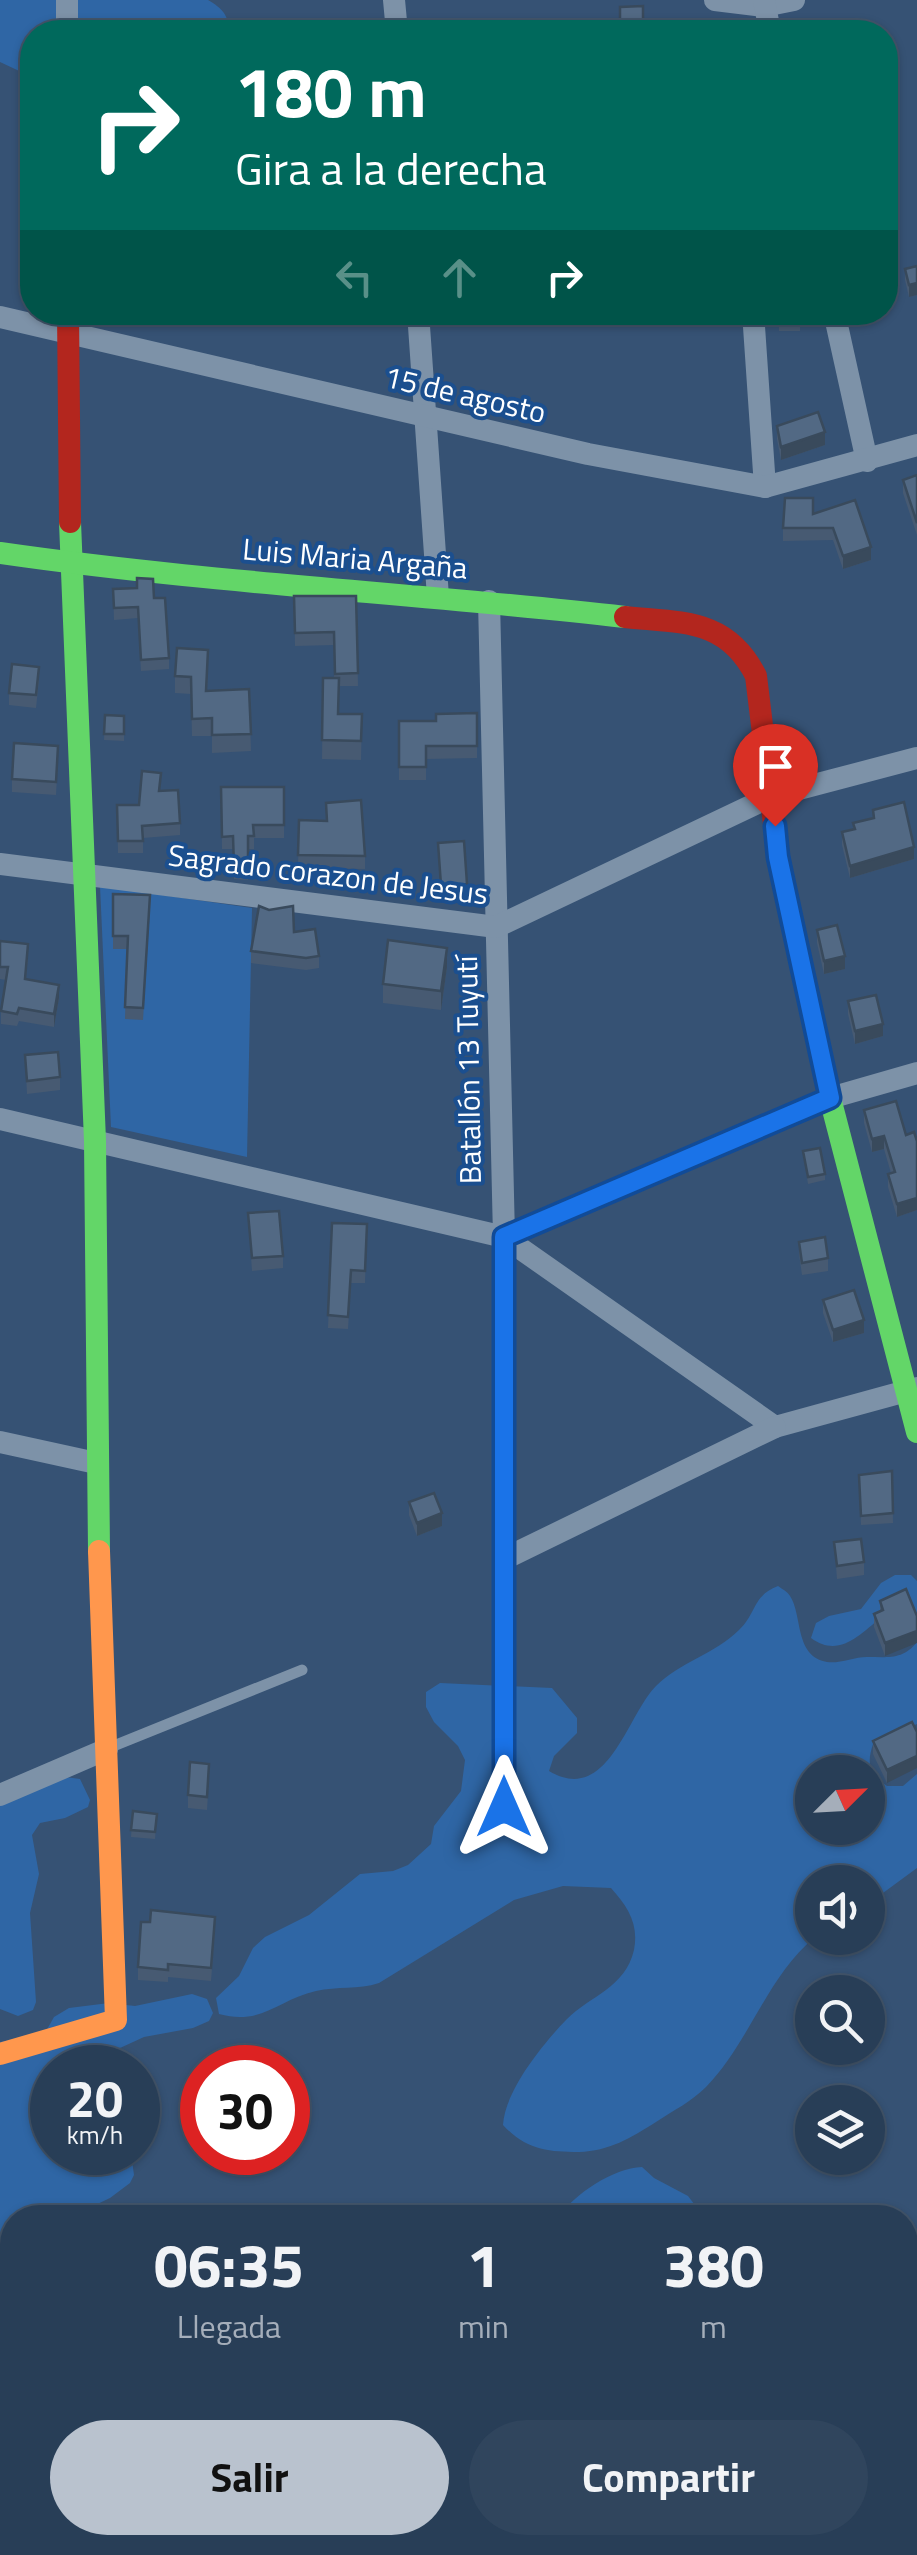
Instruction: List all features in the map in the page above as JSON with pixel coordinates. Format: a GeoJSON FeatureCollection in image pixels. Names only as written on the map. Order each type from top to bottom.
{"type":"FeatureCollection","features":[{"type":"Feature","properties":{"kind":"street"},"geometry":{"type":"LineString","coordinates":[[715,0],[794,0]]}},
{"type":"Feature","properties":{"kind":"street"},"geometry":{"type":"LineString","coordinates":[[0,2054],[116,2020],[96,1463],[95,1141],[70,563],[68,325]]}},
{"type":"Feature","properties":{"kind":"street","name":"15 de agosto"},"geometry":{"type":"LineString","coordinates":[[76,325],[425,416],[588,454],[765,487],[867,462],[917,445]]}},
{"type":"Feature","properties":{"kind":"street"},"geometry":{"type":"LineString","coordinates":[[419,325],[438,597]]}},
{"type":"Feature","properties":{"kind":"street"},"geometry":{"type":"LineString","coordinates":[[754,325],[765,487]]}},
{"type":"Feature","properties":{"kind":"street"},"geometry":{"type":"LineString","coordinates":[[837,325],[867,462]]}},
{"type":"Feature","properties":{"kind":"street","name":"Luis Maria Argaña"},"geometry":{"type":"LineString","coordinates":[[0,553],[704,626],[744,652],[756,676],[772,796]]}},
{"type":"Feature","properties":{"kind":"street","name":"Batallón 13 Tuyutí"},"geometry":{"type":"LineString","coordinates":[[488,601],[504,1237],[504,1807]]}},
{"type":"Feature","properties":{"kind":"street","name":"Sagrado corazon de Jesus"},"geometry":{"type":"LineString","coordinates":[[0,864],[496,927],[772,796],[917,758]]}},
{"type":"Feature","properties":{"kind":"street"},"geometry":{"type":"LineString","coordinates":[[772,796],[778,857],[830,1098],[912,1390],[917,1432]]}},
{"type":"Feature","properties":{"kind":"street"},"geometry":{"type":"LineString","coordinates":[[504,1237],[830,1098],[917,1073]]}},
{"type":"Feature","properties":{"kind":"street"},"geometry":{"type":"LineString","coordinates":[[0,1120],[504,1237],[775,1427]]}},
{"type":"Feature","properties":{"kind":"street"},"geometry":{"type":"LineString","coordinates":[[504,1559],[775,1427],[912,1390]]}},
{"type":"Feature","properties":{"kind":"street"},"geometry":{"type":"LineString","coordinates":[[0,1442],[96,1463]]}},
{"type":"Feature","properties":{"kind":"street"},"geometry":{"type":"LineString","coordinates":[[0,1795],[106,1749]]}},
{"type":"Feature","properties":{"kind":"lane"},"geometry":{"type":"LineString","coordinates":[[106,1749],[302,1670]]}},
{"type":"Feature","properties":{"kind":"shaded area"},"geometry":{"type":"Polygon","coordinates":[[[0,0],[208,0],[228,20],[20,20],[20,71],[0,62],[0,0]]]}},
{"type":"Feature","properties":{"kind":"shaded area"},"geometry":{"type":"Polygon","coordinates":[[[100,886],[252,908],[247,1157],[111,1127],[100,886]]]}},
{"type":"Feature","properties":{"kind":"shaded area"},"geometry":{"type":"Polygon","coordinates":[[[895,1575],[911,1575],[917,1581],[917,1620],[880,1618],[856,1638],[839,1645],[821,1644],[811,1638],[816,1623],[861,1609],[881,1583],[895,1575]]]}},
{"type":"Feature","properties":{"kind":"shaded area"},"geometry":{"type":"Polygon","coordinates":[[[778,1586],[789,1594],[804,1644],[816,1658],[827,1662],[895,1656],[917,1642],[917,1724],[873,1744],[871,1755],[795,1755],[795,1845],[885,1845],[885,1784],[903,1786],[917,1774],[917,1868],[885,1892],[885,1865],[795,1865],[797,1955],[721,2070],[694,2097],[629,2138],[590,2151],[538,2148],[520,2140],[503,2125],[517,2083],[536,2055],[566,2020],[615,1982],[630,1963],[635,1941],[633,1924],[611,1888],[563,1886],[514,1900],[379,1983],[316,1991],[247,2017],[219,2014],[216,1998],[239,1976],[253,1948],[265,1937],[309,1915],[360,1874],[393,1871],[408,1865],[431,1844],[434,1826],[461,1791],[465,1760],[458,1746],[434,1722],[426,1707],[426,1692],[440,1683],[552,1688],[577,1718],[577,1733],[554,1756],[549,1771],[569,1779],[587,1777],[614,1752],[656,1686],[730,1638],[745,1624],[759,1600],[778,1586]]]}},
{"type":"Feature","properties":{"kind":"shaded area"},"geometry":{"type":"Polygon","coordinates":[[[50,1775],[80,1779],[90,1800],[88,1807],[65,1818],[40,1823],[32,1835],[39,1874],[30,1913],[36,2002],[33,2010],[18,2016],[0,2009],[0,1790],[50,1775]]]}},
{"type":"Feature","properties":{"kind":"shaded area"},"geometry":{"type":"Polygon","coordinates":[[[192,1994],[207,1999],[213,2013],[209,2021],[193,2028],[144,2037],[127,2045],[30,2045],[30,2175],[134,2175],[130,2183],[95,2205],[0,2205],[0,2042],[45,2033],[54,2017],[69,2008],[109,2003],[135,2006],[192,1994]]]}},
{"type":"Feature","properties":{"kind":"shaded area"},"geometry":{"type":"Polygon","coordinates":[[[642,2167],[688,2196],[695,2205],[569,2205],[596,2184],[642,2167]]]}},
{"type":"Feature","properties":{"kind":"building"},"geometry":{"type":"Polygon","coordinates":[[[643,6],[643,20],[620,20],[620,7],[643,6]]]}},
{"type":"Feature","properties":{"kind":"building"},"geometry":{"type":"Polygon","coordinates":[[[917,266],[917,283],[909,285],[905,269],[917,266]]]}},
{"type":"Feature","properties":{"kind":"building"},"geometry":{"type":"Polygon","coordinates":[[[818,412],[825,432],[781,447],[777,426],[818,412]]]}},
{"type":"Feature","properties":{"kind":"building"},"geometry":{"type":"Polygon","coordinates":[[[917,475],[917,523],[903,480],[917,475]]]}},
{"type":"Feature","properties":{"kind":"building"},"geometry":{"type":"Polygon","coordinates":[[[785,498],[813,498],[813,514],[855,500],[871,547],[843,556],[833,528],[783,528],[785,498]]]}},
{"type":"Feature","properties":{"kind":"building"},"geometry":{"type":"Polygon","coordinates":[[[137,578],[153,579],[154,598],[165,598],[169,658],[141,660],[138,607],[114,608],[113,589],[137,588],[137,578]]]}},
{"type":"Feature","properties":{"kind":"building"},"geometry":{"type":"Polygon","coordinates":[[[294,596],[356,596],[358,673],[335,674],[334,632],[295,633],[294,596]]]}},
{"type":"Feature","properties":{"kind":"building"},"geometry":{"type":"Polygon","coordinates":[[[177,648],[208,650],[206,691],[249,689],[251,734],[212,735],[212,718],[192,719],[191,677],[175,676],[177,648]]]}},
{"type":"Feature","properties":{"kind":"building"},"geometry":{"type":"Polygon","coordinates":[[[12,664],[39,667],[36,695],[9,693],[12,664]]]}},
{"type":"Feature","properties":{"kind":"building"},"geometry":{"type":"Polygon","coordinates":[[[323,678],[339,678],[338,714],[362,714],[361,741],[322,740],[323,678]]]}},
{"type":"Feature","properties":{"kind":"building"},"geometry":{"type":"Polygon","coordinates":[[[477,713],[477,746],[426,746],[426,767],[399,767],[399,721],[436,721],[436,714],[477,713]]]}},
{"type":"Feature","properties":{"kind":"building"},"geometry":{"type":"Polygon","coordinates":[[[105,715],[124,716],[124,734],[104,734],[105,715]]]}},
{"type":"Feature","properties":{"kind":"building"},"geometry":{"type":"Polygon","coordinates":[[[14,743],[58,746],[56,782],[12,779],[14,743]]]}},
{"type":"Feature","properties":{"kind":"building"},"geometry":{"type":"Polygon","coordinates":[[[142,771],[161,773],[159,791],[178,790],[180,823],[142,826],[143,841],[118,841],[117,805],[139,805],[142,771]]]}},
{"type":"Feature","properties":{"kind":"building"},"geometry":{"type":"Polygon","coordinates":[[[221,787],[284,787],[284,825],[253,825],[254,836],[248,836],[248,868],[234,866],[233,836],[222,837],[221,787]]]}},
{"type":"Feature","properties":{"kind":"building"},"geometry":{"type":"Polygon","coordinates":[[[361,800],[365,856],[298,855],[299,820],[327,821],[326,803],[361,800]]]}},
{"type":"Feature","properties":{"kind":"building"},"geometry":{"type":"Polygon","coordinates":[[[904,802],[914,847],[850,866],[842,832],[855,829],[853,823],[874,818],[873,810],[904,802]]]}},
{"type":"Feature","properties":{"kind":"building"},"geometry":{"type":"Polygon","coordinates":[[[464,841],[467,884],[441,885],[438,843],[464,841]]]}},
{"type":"Feature","properties":{"kind":"building"},"geometry":{"type":"Polygon","coordinates":[[[113,894],[150,895],[143,1008],[125,1007],[128,936],[113,936],[113,894]]]}},
{"type":"Feature","properties":{"kind":"building"},"geometry":{"type":"Polygon","coordinates":[[[259,906],[269,910],[293,906],[294,932],[315,929],[319,956],[251,951],[259,906]]]}},
{"type":"Feature","properties":{"kind":"building"},"geometry":{"type":"Polygon","coordinates":[[[837,925],[845,956],[824,961],[817,930],[837,925]]]}},
{"type":"Feature","properties":{"kind":"building"},"geometry":{"type":"Polygon","coordinates":[[[388,940],[447,948],[441,991],[383,984],[388,940]]]}},
{"type":"Feature","properties":{"kind":"building"},"geometry":{"type":"Polygon","coordinates":[[[0,941],[28,944],[25,979],[59,985],[54,1014],[19,1008],[17,1014],[1,1011],[8,967],[0,967],[0,941]]]}},
{"type":"Feature","properties":{"kind":"building"},"geometry":{"type":"Polygon","coordinates":[[[876,995],[883,1024],[855,1031],[848,1001],[876,995]]]}},
{"type":"Feature","properties":{"kind":"building"},"geometry":{"type":"Polygon","coordinates":[[[58,1052],[60,1077],[27,1081],[25,1055],[58,1052]]]}},
{"type":"Feature","properties":{"kind":"building"},"geometry":{"type":"Polygon","coordinates":[[[896,1101],[906,1135],[914,1132],[917,1141],[917,1198],[897,1204],[888,1174],[895,1172],[884,1136],[872,1139],[864,1110],[896,1101]]]}},
{"type":"Feature","properties":{"kind":"building"},"geometry":{"type":"Polygon","coordinates":[[[820,1148],[825,1174],[808,1177],[803,1151],[820,1148]]]}},
{"type":"Feature","properties":{"kind":"building"},"geometry":{"type":"Polygon","coordinates":[[[279,1211],[283,1256],[252,1258],[248,1213],[279,1211]]]}},
{"type":"Feature","properties":{"kind":"building"},"geometry":{"type":"Polygon","coordinates":[[[332,1223],[367,1224],[365,1271],[351,1270],[348,1317],[328,1315],[332,1223]]]}},
{"type":"Feature","properties":{"kind":"building"},"geometry":{"type":"Polygon","coordinates":[[[825,1237],[828,1258],[802,1263],[799,1242],[825,1237]]]}},
{"type":"Feature","properties":{"kind":"building"},"geometry":{"type":"Polygon","coordinates":[[[854,1290],[864,1320],[833,1330],[823,1300],[854,1290]]]}},
{"type":"Feature","properties":{"kind":"building"},"geometry":{"type":"Polygon","coordinates":[[[892,1471],[893,1513],[861,1516],[859,1475],[892,1471]]]}},
{"type":"Feature","properties":{"kind":"building"},"geometry":{"type":"Polygon","coordinates":[[[434,1493],[442,1513],[417,1523],[409,1502],[434,1493]]]}},
{"type":"Feature","properties":{"kind":"building"},"geometry":{"type":"Polygon","coordinates":[[[861,1539],[864,1562],[837,1566],[834,1542],[861,1539]]]}},
{"type":"Feature","properties":{"kind":"building"},"geometry":{"type":"Polygon","coordinates":[[[906,1589],[917,1616],[917,1631],[885,1643],[874,1614],[883,1610],[880,1601],[906,1589]]]}},
{"type":"Feature","properties":{"kind":"building"},"geometry":{"type":"Polygon","coordinates":[[[912,1722],[917,1732],[917,1756],[887,1770],[885,1755],[880,1755],[873,1741],[912,1722]]]}},
{"type":"Feature","properties":{"kind":"building"},"geometry":{"type":"Polygon","coordinates":[[[190,1762],[209,1764],[207,1797],[188,1795],[190,1762]]]}},
{"type":"Feature","properties":{"kind":"building"},"geometry":{"type":"Polygon","coordinates":[[[133,1811],[157,1814],[155,1832],[131,1830],[133,1811]]]}},
{"type":"Feature","properties":{"kind":"building"},"geometry":{"type":"Polygon","coordinates":[[[151,1910],[215,1917],[211,1968],[168,1964],[168,1970],[138,1967],[141,1922],[150,1922],[151,1910]]]}},
{"type":"Feature","properties":{"kind":"traffic: fast"},"geometry":{"type":"LineString","coordinates":[[70,522],[95,1141],[99,1551]]}},
{"type":"Feature","properties":{"kind":"traffic: fast"},"geometry":{"type":"LineString","coordinates":[[0,553],[156,572],[625,617]]}},
{"type":"Feature","properties":{"kind":"traffic: fast"},"geometry":{"type":"LineString","coordinates":[[811,1012],[917,1432]]}},
{"type":"Feature","properties":{"kind":"traffic: slow"},"geometry":{"type":"LineString","coordinates":[[0,2054],[116,2020],[99,1551]]}},
{"type":"Feature","properties":{"kind":"traffic: jam"},"geometry":{"type":"LineString","coordinates":[[68,325],[70,522]]}},
{"type":"Feature","properties":{"kind":"traffic: jam"},"geometry":{"type":"LineString","coordinates":[[625,617],[684,623],[717,633],[744,657],[756,676],[778,857],[811,1012]]}},
{"type":"Feature","properties":{"kind":"route"},"geometry":{"type":"LineString","coordinates":[[504,1807],[504,1237],[830,1098],[778,857],[775,826]]}}]}
